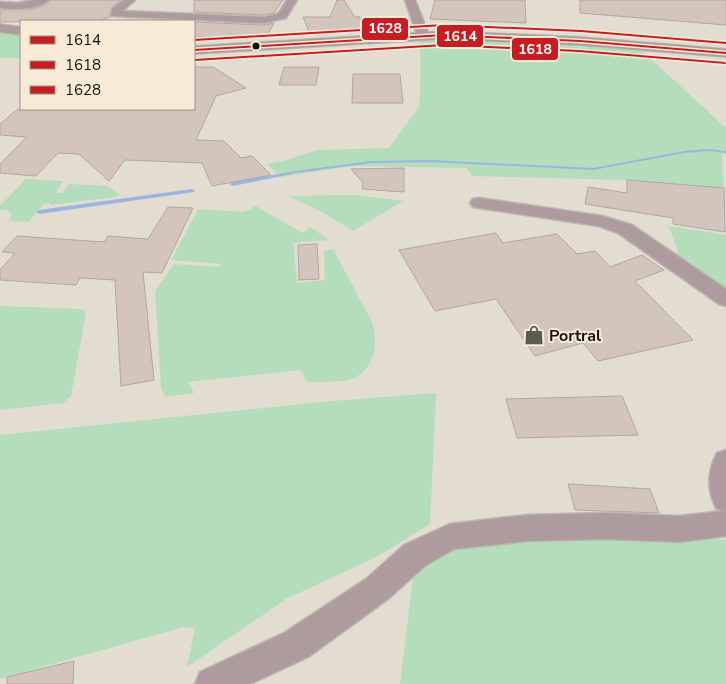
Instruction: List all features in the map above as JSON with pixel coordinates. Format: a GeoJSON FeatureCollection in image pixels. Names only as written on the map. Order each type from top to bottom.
{"type":"FeatureCollection","features":[{"type":"Feature","properties":{"kind":"street"},"geometry":{"type":"LineString","coordinates":[[0,5],[32,5],[44,0]]}},
{"type":"Feature","properties":{"kind":"street"},"geometry":{"type":"LineString","coordinates":[[130,0],[116,11],[116,14],[276,19],[282,16],[292,0]]}},
{"type":"Feature","properties":{"kind":"street"},"geometry":{"type":"LineString","coordinates":[[410,0],[423,35]]}},
{"type":"Feature","properties":{"kind":"street"},"geometry":{"type":"LineString","coordinates":[[197,18],[208,6]]}},
{"type":"Feature","properties":{"kind":"street"},"geometry":{"type":"LineString","coordinates":[[0,28],[20,31]]}},
{"type":"Feature","properties":{"kind":"street"},"geometry":{"type":"LineString","coordinates":[[195,50],[423,35],[528,38],[726,53]]}},
{"type":"Feature","properties":{"kind":"street"},"geometry":{"type":"LineString","coordinates":[[479,203],[615,224],[726,299]]}},
{"type":"Feature","properties":{"kind":"street"},"geometry":{"type":"LineString","coordinates":[[726,461],[722,481],[726,500]]}},
{"type":"Feature","properties":{"kind":"street"},"geometry":{"type":"LineString","coordinates":[[212,684],[296,645],[377,589],[415,556],[450,537],[528,528],[606,526],[679,529],[726,524]]}},
{"type":"Feature","properties":{"kind":"green space"},"geometry":{"type":"Polygon","coordinates":[[[0,30],[20,33],[20,58],[0,58],[0,30]]]}},
{"type":"Feature","properties":{"kind":"green space"},"geometry":{"type":"Polygon","coordinates":[[[419,37],[605,46],[642,51],[726,128],[726,154],[722,154],[724,188],[627,180],[472,176],[467,168],[351,166],[280,177],[267,164],[317,150],[389,148],[419,107],[421,71],[419,37]]]}},
{"type":"Feature","properties":{"kind":"green space"},"geometry":{"type":"Polygon","coordinates":[[[26,179],[63,181],[56,193],[63,193],[69,184],[107,186],[120,195],[52,205],[49,203],[43,204],[29,222],[10,221],[12,213],[7,210],[0,210],[0,206],[26,179]]]}},
{"type":"Feature","properties":{"kind":"green space"},"geometry":{"type":"Polygon","coordinates":[[[357,195],[403,201],[353,231],[322,212],[288,196],[357,195]]]}},
{"type":"Feature","properties":{"kind":"green space"},"geometry":{"type":"Polygon","coordinates":[[[256,206],[302,233],[310,227],[329,240],[293,243],[297,283],[325,280],[324,251],[333,249],[372,322],[375,347],[370,362],[360,375],[348,380],[308,382],[300,370],[188,382],[194,393],[165,397],[161,387],[155,291],[174,264],[219,267],[222,264],[171,260],[198,209],[244,212],[256,206]]]}},
{"type":"Feature","properties":{"kind":"green space"},"geometry":{"type":"Polygon","coordinates":[[[669,226],[726,235],[726,290],[679,256],[669,226]]]}},
{"type":"Feature","properties":{"kind":"green space"},"geometry":{"type":"Polygon","coordinates":[[[0,306],[81,309],[86,312],[71,396],[63,403],[0,410],[0,306]]]}},
{"type":"Feature","properties":{"kind":"green space"},"geometry":{"type":"Polygon","coordinates":[[[436,393],[430,524],[378,556],[286,599],[187,667],[195,628],[184,627],[0,679],[0,435],[332,401],[436,393]]]}},
{"type":"Feature","properties":{"kind":"green space"},"geometry":{"type":"Polygon","coordinates":[[[566,533],[726,540],[726,684],[400,684],[413,577],[438,555],[456,544],[566,533]]]}},
{"type":"Feature","properties":{"kind":"building"},"geometry":{"type":"Polygon","coordinates":[[[51,0],[121,0],[111,8],[110,17],[100,20],[20,20],[20,22],[0,22],[0,10],[33,9],[45,5],[51,0]]]}},
{"type":"Feature","properties":{"kind":"building"},"geometry":{"type":"Polygon","coordinates":[[[194,0],[283,0],[274,13],[264,15],[194,12],[194,0]]]}},
{"type":"Feature","properties":{"kind":"building"},"geometry":{"type":"Polygon","coordinates":[[[337,0],[344,0],[355,17],[360,17],[363,29],[361,31],[310,34],[303,17],[330,17],[337,0]]]}},
{"type":"Feature","properties":{"kind":"building"},"geometry":{"type":"Polygon","coordinates":[[[435,0],[525,0],[526,23],[430,19],[435,0]]]}},
{"type":"Feature","properties":{"kind":"building"},"geometry":{"type":"Polygon","coordinates":[[[580,0],[726,0],[726,25],[580,13],[580,0]]]}},
{"type":"Feature","properties":{"kind":"building"},"geometry":{"type":"Polygon","coordinates":[[[195,22],[264,25],[274,23],[267,36],[195,37],[195,22]]]}},
{"type":"Feature","properties":{"kind":"building"},"geometry":{"type":"Polygon","coordinates":[[[195,67],[213,67],[246,88],[216,96],[196,140],[224,141],[241,158],[252,156],[271,175],[212,186],[202,163],[125,160],[109,181],[79,154],[58,153],[36,176],[0,173],[0,164],[27,137],[0,135],[0,124],[18,109],[195,110],[195,67]]]}},
{"type":"Feature","properties":{"kind":"building"},"geometry":{"type":"Polygon","coordinates":[[[284,67],[319,67],[316,85],[279,85],[284,67]]]}},
{"type":"Feature","properties":{"kind":"building"},"geometry":{"type":"Polygon","coordinates":[[[353,74],[400,74],[403,103],[352,103],[353,74]]]}},
{"type":"Feature","properties":{"kind":"building"},"geometry":{"type":"Polygon","coordinates":[[[404,168],[404,192],[362,189],[363,183],[351,169],[404,168]]]}},
{"type":"Feature","properties":{"kind":"building"},"geometry":{"type":"Polygon","coordinates":[[[627,180],[724,188],[725,232],[673,224],[673,218],[585,204],[588,187],[627,193],[627,180]]]}},
{"type":"Feature","properties":{"kind":"building"},"geometry":{"type":"Polygon","coordinates":[[[168,207],[193,208],[162,273],[143,272],[154,380],[121,386],[115,280],[80,278],[76,285],[0,280],[0,270],[15,253],[2,252],[17,236],[104,242],[108,236],[148,239],[168,207]]]}},
{"type":"Feature","properties":{"kind":"building"},"geometry":{"type":"Polygon","coordinates":[[[496,233],[503,243],[557,234],[577,254],[595,251],[610,267],[642,255],[664,270],[635,281],[693,340],[598,361],[583,343],[535,356],[496,299],[435,311],[399,250],[496,233]]]}},
{"type":"Feature","properties":{"kind":"building"},"geometry":{"type":"Polygon","coordinates":[[[317,244],[319,279],[299,280],[298,245],[317,244]]]}},
{"type":"Feature","properties":{"kind":"building"},"geometry":{"type":"Polygon","coordinates":[[[622,396],[638,435],[517,438],[506,399],[622,396]]]}},
{"type":"Feature","properties":{"kind":"building"},"geometry":{"type":"Polygon","coordinates":[[[568,484],[650,489],[659,513],[575,510],[568,484]]]}},
{"type":"Feature","properties":{"kind":"building"},"geometry":{"type":"Polygon","coordinates":[[[74,661],[73,684],[7,684],[7,677],[74,661]]]}},
{"type":"Feature","properties":{"kind":"waterway"},"geometry":{"type":"LineString","coordinates":[[233,184],[296,172],[371,162],[431,161],[593,169],[684,152],[709,150],[726,152]]}},
{"type":"Feature","properties":{"kind":"waterway"},"geometry":{"type":"LineString","coordinates":[[39,212],[192,191]]}},
{"type":"Feature","properties":{"kind":"transit line","name":"1628"},"geometry":{"type":"LineString","coordinates":[[195,40],[444,25],[581,31],[726,43]]}},
{"type":"Feature","properties":{"kind":"transit line","name":"1614"},"geometry":{"type":"LineString","coordinates":[[195,50],[444,35],[580,41],[726,53]]}},
{"type":"Feature","properties":{"kind":"transit line","name":"1618"},"geometry":{"type":"LineString","coordinates":[[195,60],[444,45],[579,51],[725,63]]}},
{"type":"Feature","properties":{"kind":"place","name":"Portral"},"geometry":{"type":"Point","coordinates":[534,335]}}]}
